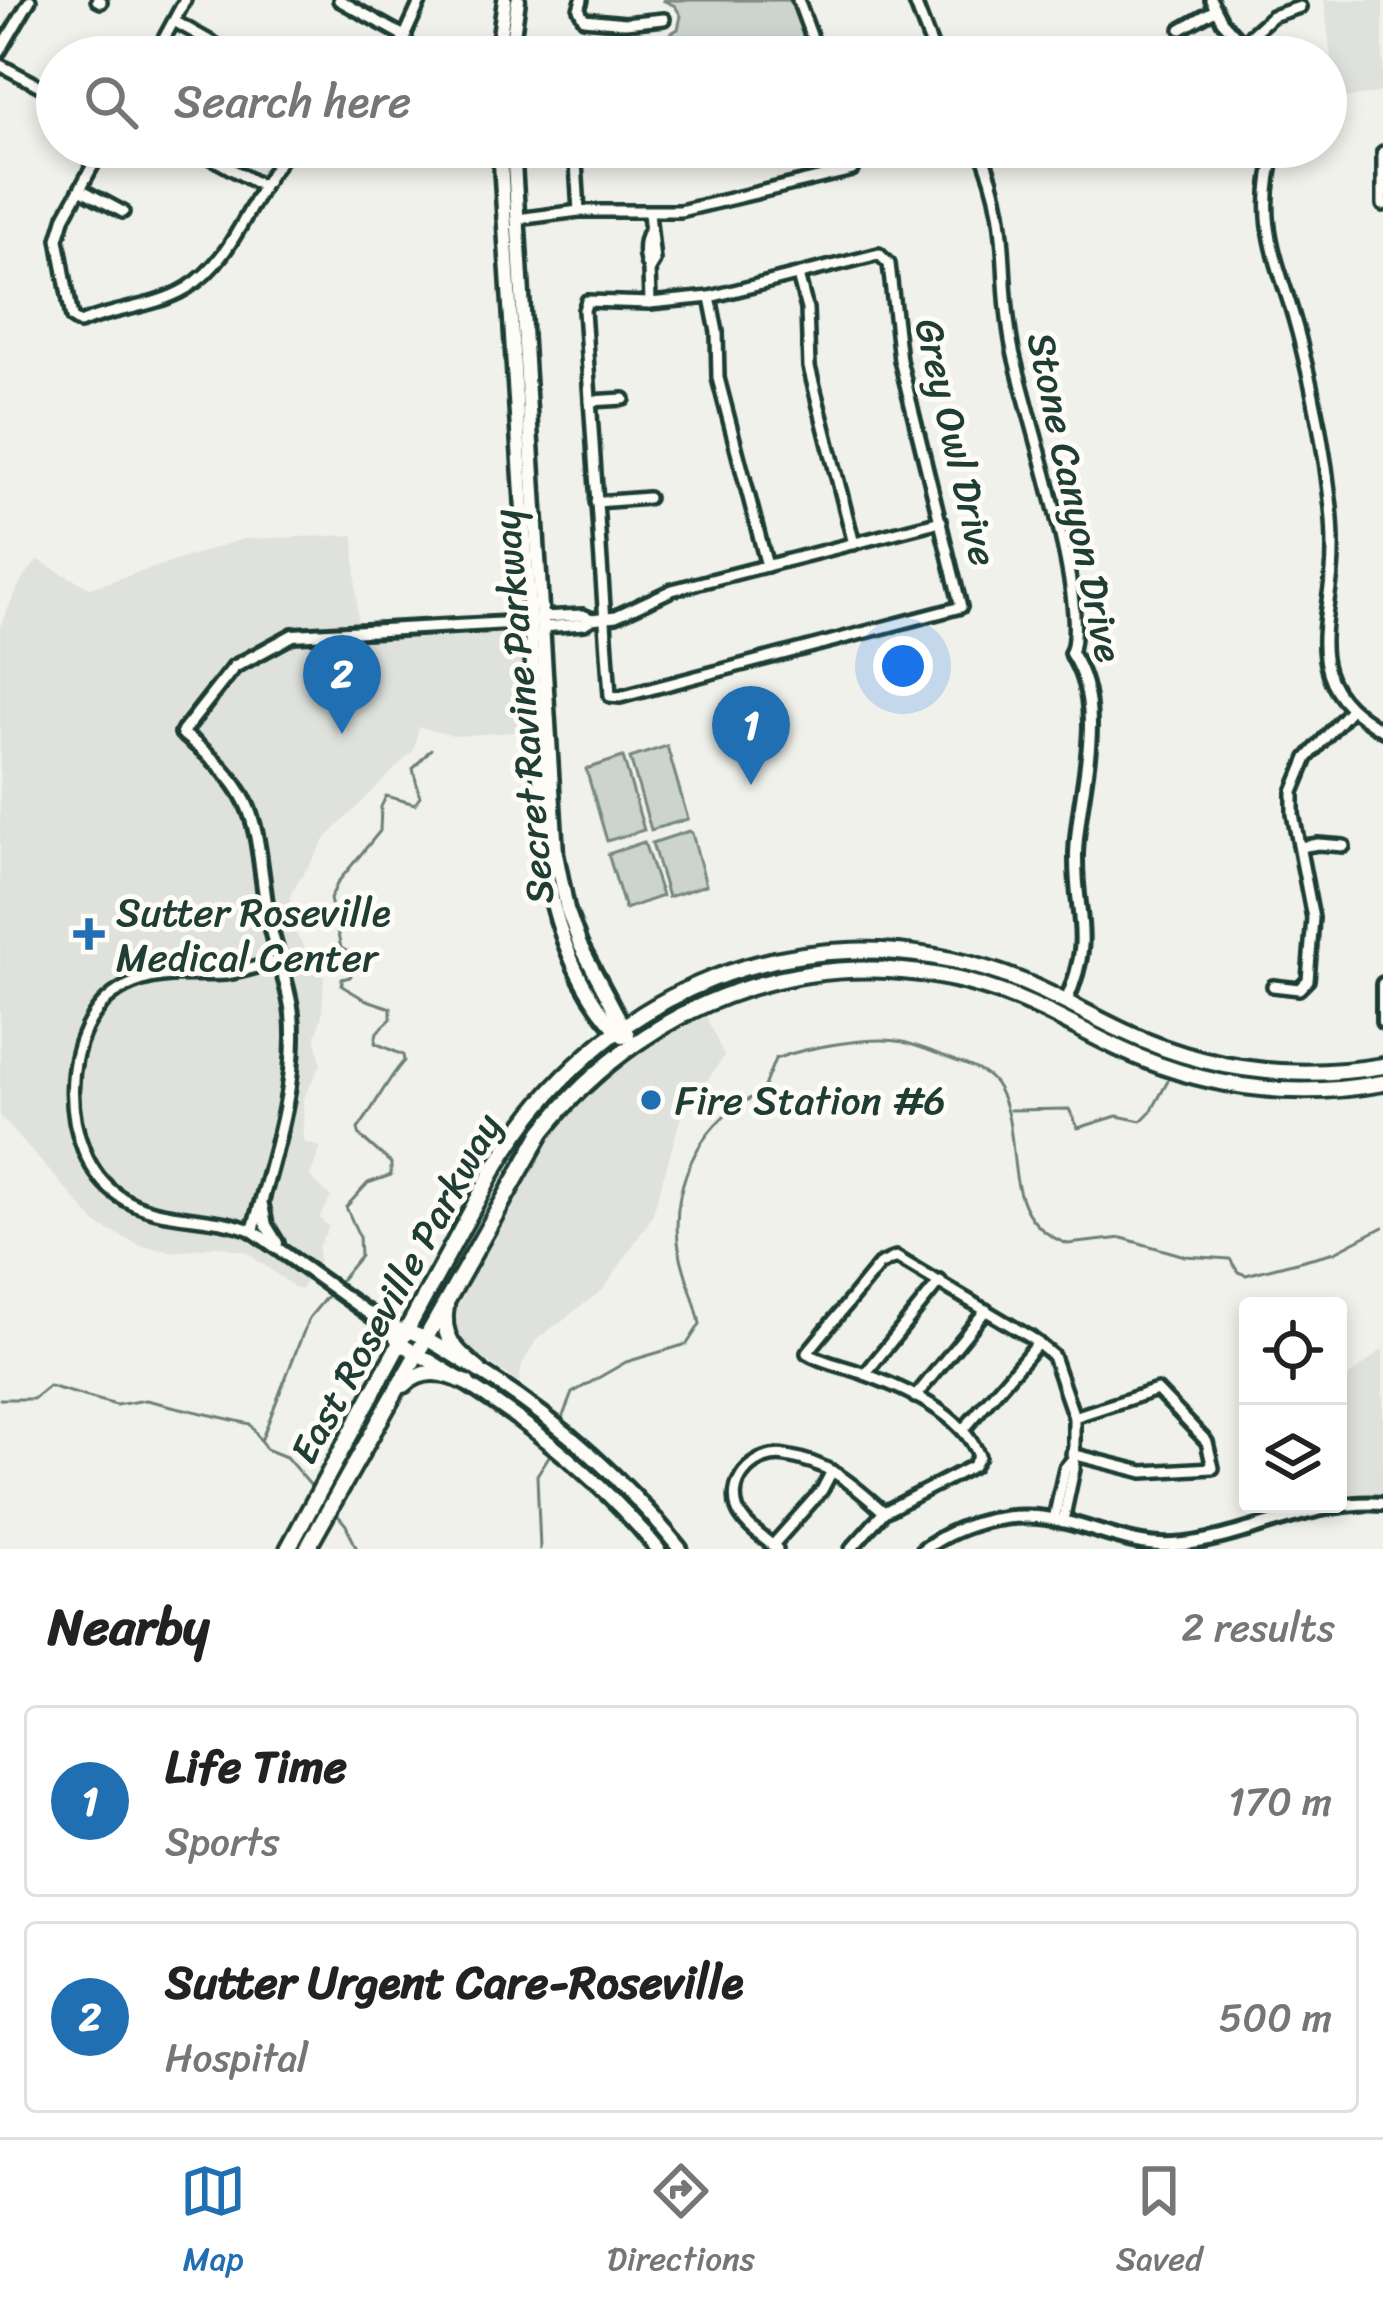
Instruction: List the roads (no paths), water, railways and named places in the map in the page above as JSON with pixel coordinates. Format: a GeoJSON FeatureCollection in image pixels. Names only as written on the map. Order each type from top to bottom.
{"type":"FeatureCollection","features":[{"type":"Feature","properties":{"kind":"main road"},"geometry":{"type":"LineString","coordinates":[[500,36],[506,0]]}},
{"type":"Feature","properties":{"kind":"main road"},"geometry":{"type":"LineString","coordinates":[[513,36],[518,0]]}},
{"type":"Feature","properties":{"kind":"main road","name":"Secret Ravine Parkway"},"geometry":{"type":"LineString","coordinates":[[503,168],[538,622],[548,886],[574,962],[604,1016],[632,1044]]}},
{"type":"Feature","properties":{"kind":"main road","name":"Secret Ravine Parkway"},"geometry":{"type":"LineString","coordinates":[[510,216],[511,168]]}},
{"type":"Feature","properties":{"kind":"main road","name":"East Roseville Parkway"},"geometry":{"type":"LineString","coordinates":[[288,1548],[525,1120],[566,1073],[621,1028],[675,994],[722,974],[780,959],[840,951],[894,951],[960,962],[1023,982],[1139,1039],[1222,1066],[1315,1074],[1383,1066]]}},
{"type":"Feature","properties":{"kind":"main road","name":"East Roseville Parkway"},"geometry":{"type":"LineString","coordinates":[[307,1549],[496,1209],[553,1117],[632,1044],[677,1016],[727,994],[774,979],[836,969],[944,976],[1030,1004],[1134,1055],[1220,1083],[1305,1091],[1383,1083]]}},
{"type":"Feature","properties":{"kind":"main road"},"geometry":{"type":"LineString","coordinates":[[1030,1004],[1066,1002]]}},
{"type":"Feature","properties":{"kind":"main road"},"geometry":{"type":"LineString","coordinates":[[496,1209],[490,1201],[492,1191],[525,1120]]}},
{"type":"Feature","properties":{"kind":"main road"},"geometry":{"type":"LineString","coordinates":[[451,1290],[444,1315],[446,1335],[455,1349],[601,1463],[680,1549]]}},
{"type":"Feature","properties":{"kind":"main road"},"geometry":{"type":"LineString","coordinates":[[389,1328],[530,1426],[593,1479],[658,1549]]}},
{"type":"Feature","properties":{"kind":"main road"},"geometry":{"type":"LineString","coordinates":[[420,1346],[479,1370]]}},
{"type":"Feature","properties":{"kind":"main road"},"geometry":{"type":"LineString","coordinates":[[389,1403],[422,1373],[444,1374],[467,1383]]}},
{"type":"Feature","properties":{"kind":"street"},"geometry":{"type":"LineString","coordinates":[[0,51],[30,0]]}},
{"type":"Feature","properties":{"kind":"street"},"geometry":{"type":"LineString","coordinates":[[166,36],[185,0]]}},
{"type":"Feature","properties":{"kind":"street"},"geometry":{"type":"LineString","coordinates":[[339,0],[404,36]]}},
{"type":"Feature","properties":{"kind":"street"},"geometry":{"type":"LineString","coordinates":[[406,36],[421,0]]}},
{"type":"Feature","properties":{"kind":"street"},"geometry":{"type":"LineString","coordinates":[[582,0],[584,20],[664,19]]}},
{"type":"Feature","properties":{"kind":"street"},"geometry":{"type":"LineString","coordinates":[[798,0],[811,36]]}},
{"type":"Feature","properties":{"kind":"street"},"geometry":{"type":"LineString","coordinates":[[914,0],[928,36]]}},
{"type":"Feature","properties":{"kind":"street"},"geometry":{"type":"LineString","coordinates":[[1181,29],[1213,5],[1237,36]]}},
{"type":"Feature","properties":{"kind":"street"},"geometry":{"type":"LineString","coordinates":[[1250,36],[1273,16],[1300,7]]}},
{"type":"Feature","properties":{"kind":"street"},"geometry":{"type":"LineString","coordinates":[[174,21],[201,36]]}},
{"type":"Feature","properties":{"kind":"street"},"geometry":{"type":"LineString","coordinates":[[0,65],[36,84]]}},
{"type":"Feature","properties":{"kind":"street"},"geometry":{"type":"LineString","coordinates":[[1383,152],[1383,205]]}},
{"type":"Feature","properties":{"kind":"street"},"geometry":{"type":"LineString","coordinates":[[92,168],[62,223],[57,249],[75,322],[159,300],[191,286],[223,253],[276,168]]}},
{"type":"Feature","properties":{"kind":"street"},"geometry":{"type":"LineString","coordinates":[[229,168],[262,186]]}},
{"type":"Feature","properties":{"kind":"street"},"geometry":{"type":"LineString","coordinates":[[576,168],[579,211]]}},
{"type":"Feature","properties":{"kind":"street"},"geometry":{"type":"LineString","coordinates":[[510,216],[538,209],[545,213],[649,213],[713,204],[848,168]]}},
{"type":"Feature","properties":{"kind":"street","name":"Stone Canyon Drive"},"geometry":{"type":"LineString","coordinates":[[988,168],[1003,224],[1014,357],[1061,540],[1075,628],[1071,653],[1084,687],[1088,753],[1076,859],[1084,949],[1066,1002]]}},
{"type":"Feature","properties":{"kind":"street"},"geometry":{"type":"LineString","coordinates":[[1270,168],[1267,226],[1321,431],[1334,531],[1324,654],[1330,680],[1351,709],[1383,731]]}},
{"type":"Feature","properties":{"kind":"street"},"geometry":{"type":"LineString","coordinates":[[80,189],[123,212]]}},
{"type":"Feature","properties":{"kind":"street"},"geometry":{"type":"LineString","coordinates":[[649,213],[650,303]]}},
{"type":"Feature","properties":{"kind":"street","name":"Grey Owl Drive"},"geometry":{"type":"LineString","coordinates":[[879,254],[888,258],[900,360],[962,603],[957,611],[614,698],[608,691],[598,618],[585,305],[591,300],[650,303],[710,297],[879,254]]}},
{"type":"Feature","properties":{"kind":"street"},"geometry":{"type":"LineString","coordinates":[[798,275],[807,309],[809,367],[854,544]]}},
{"type":"Feature","properties":{"kind":"street"},"geometry":{"type":"LineString","coordinates":[[710,297],[718,378],[767,566]]}},
{"type":"Feature","properties":{"kind":"street"},"geometry":{"type":"LineString","coordinates":[[590,401],[624,399]]}},
{"type":"Feature","properties":{"kind":"street"},"geometry":{"type":"LineString","coordinates":[[596,502],[648,498]]}},
{"type":"Feature","properties":{"kind":"street"},"geometry":{"type":"LineString","coordinates":[[253,1232],[287,1090],[293,1045],[290,1002],[269,922],[254,814],[223,767],[182,733],[208,696],[247,657],[293,635],[566,621],[583,615],[598,618],[634,610],[672,590],[941,521]]}},
{"type":"Feature","properties":{"kind":"street"},"geometry":{"type":"LineString","coordinates":[[1273,986],[1299,989],[1308,980],[1312,918],[1293,814],[1295,782],[1307,758],[1351,709]]}},
{"type":"Feature","properties":{"kind":"street"},"geometry":{"type":"LineString","coordinates":[[1300,848],[1344,847]]}},
{"type":"Feature","properties":{"kind":"street"},"geometry":{"type":"LineString","coordinates":[[279,961],[227,974],[166,974],[122,988],[106,1002],[88,1028],[73,1083],[80,1143],[95,1173],[112,1191],[152,1211],[209,1219],[253,1232],[389,1328]]}},
{"type":"Feature","properties":{"kind":"street"},"geometry":{"type":"LineString","coordinates":[[1383,984],[1383,1022]]}},
{"type":"Feature","properties":{"kind":"street"},"geometry":{"type":"LineString","coordinates":[[262,1196],[266,1225],[283,1251]]}},
{"type":"Feature","properties":{"kind":"street"},"geometry":{"type":"LineString","coordinates":[[851,1549],[884,1513],[978,1460],[978,1451],[963,1430],[914,1397],[807,1353],[886,1260],[903,1258],[1053,1356],[1074,1417],[1072,1457],[1059,1520]]}},
{"type":"Feature","properties":{"kind":"street"},"geometry":{"type":"LineString","coordinates":[[865,1374],[940,1281]]}},
{"type":"Feature","properties":{"kind":"street"},"geometry":{"type":"LineString","coordinates":[[914,1397],[986,1310]]}},
{"type":"Feature","properties":{"kind":"street"},"geometry":{"type":"LineString","coordinates":[[963,1430],[1038,1343]]}},
{"type":"Feature","properties":{"kind":"street"},"geometry":{"type":"LineString","coordinates":[[1072,1457],[1143,1472],[1213,1468],[1208,1442],[1157,1390],[1074,1417]]}},
{"type":"Feature","properties":{"kind":"street"},"geometry":{"type":"LineString","coordinates":[[832,1471],[775,1547],[742,1518],[736,1506],[736,1492],[752,1462],[766,1455],[784,1455],[832,1471],[864,1491],[884,1513]]}},
{"type":"Feature","properties":{"kind":"street"},"geometry":{"type":"LineString","coordinates":[[924,1549],[979,1522],[1021,1516],[1059,1520],[1123,1541],[1178,1545],[1315,1509],[1383,1504]]}},
{"type":"Feature","properties":{"kind":"waterway"},"geometry":{"type":"LineString","coordinates":[[261,1441],[309,1318],[360,1256],[359,1236],[346,1207],[368,1183],[391,1175],[391,1163],[358,1129],[404,1061],[403,1055],[375,1043],[377,1032],[391,1019],[391,1008],[342,986],[342,979],[354,969],[352,954],[341,948],[330,899],[338,882],[380,831],[386,796],[415,804],[420,797],[413,769],[431,749]]}},
{"type":"Feature","properties":{"kind":"waterway"},"geometry":{"type":"LineString","coordinates":[[561,1421],[572,1393],[626,1362],[687,1344],[700,1324],[678,1241],[677,1218],[686,1174],[723,1117],[761,1094],[775,1059],[803,1051],[890,1040],[987,1076],[1005,1104],[1015,1172],[1029,1214],[1044,1231],[1068,1244],[1122,1238],[1185,1256],[1230,1259],[1246,1275],[1335,1252],[1383,1227]]}},
{"type":"Feature","properties":{"kind":"waterway"},"geometry":{"type":"LineString","coordinates":[[1010,1110],[1069,1109],[1078,1128],[1117,1116],[1141,1121],[1168,1081]]}},
{"type":"Feature","properties":{"kind":"waterway"},"geometry":{"type":"LineString","coordinates":[[0,1399],[33,1399],[49,1386],[116,1405],[146,1400],[250,1424],[266,1449],[286,1457],[312,1487]]}},
{"type":"Feature","properties":{"kind":"waterway"},"geometry":{"type":"LineString","coordinates":[[540,1549],[537,1475],[551,1453]]}},
{"type":"Feature","properties":{"kind":"waterway"},"geometry":{"type":"LineString","coordinates":[[335,1512],[357,1549]]}},
{"type":"Feature","properties":{"kind":"place","name":"Sutter Urgent Care-Roseville"},"geometry":{"type":"Point","coordinates":[342,734]}},
{"type":"Feature","properties":{"kind":"place","name":"Life Time"},"geometry":{"type":"Point","coordinates":[751,785]}},
{"type":"Feature","properties":{"kind":"place","name":"Sutter Roseville Medical Center"},"geometry":{"type":"Point","coordinates":[89,934]}},
{"type":"Feature","properties":{"kind":"place","name":"Fire Station #6"},"geometry":{"type":"Point","coordinates":[651,1100]}}]}
